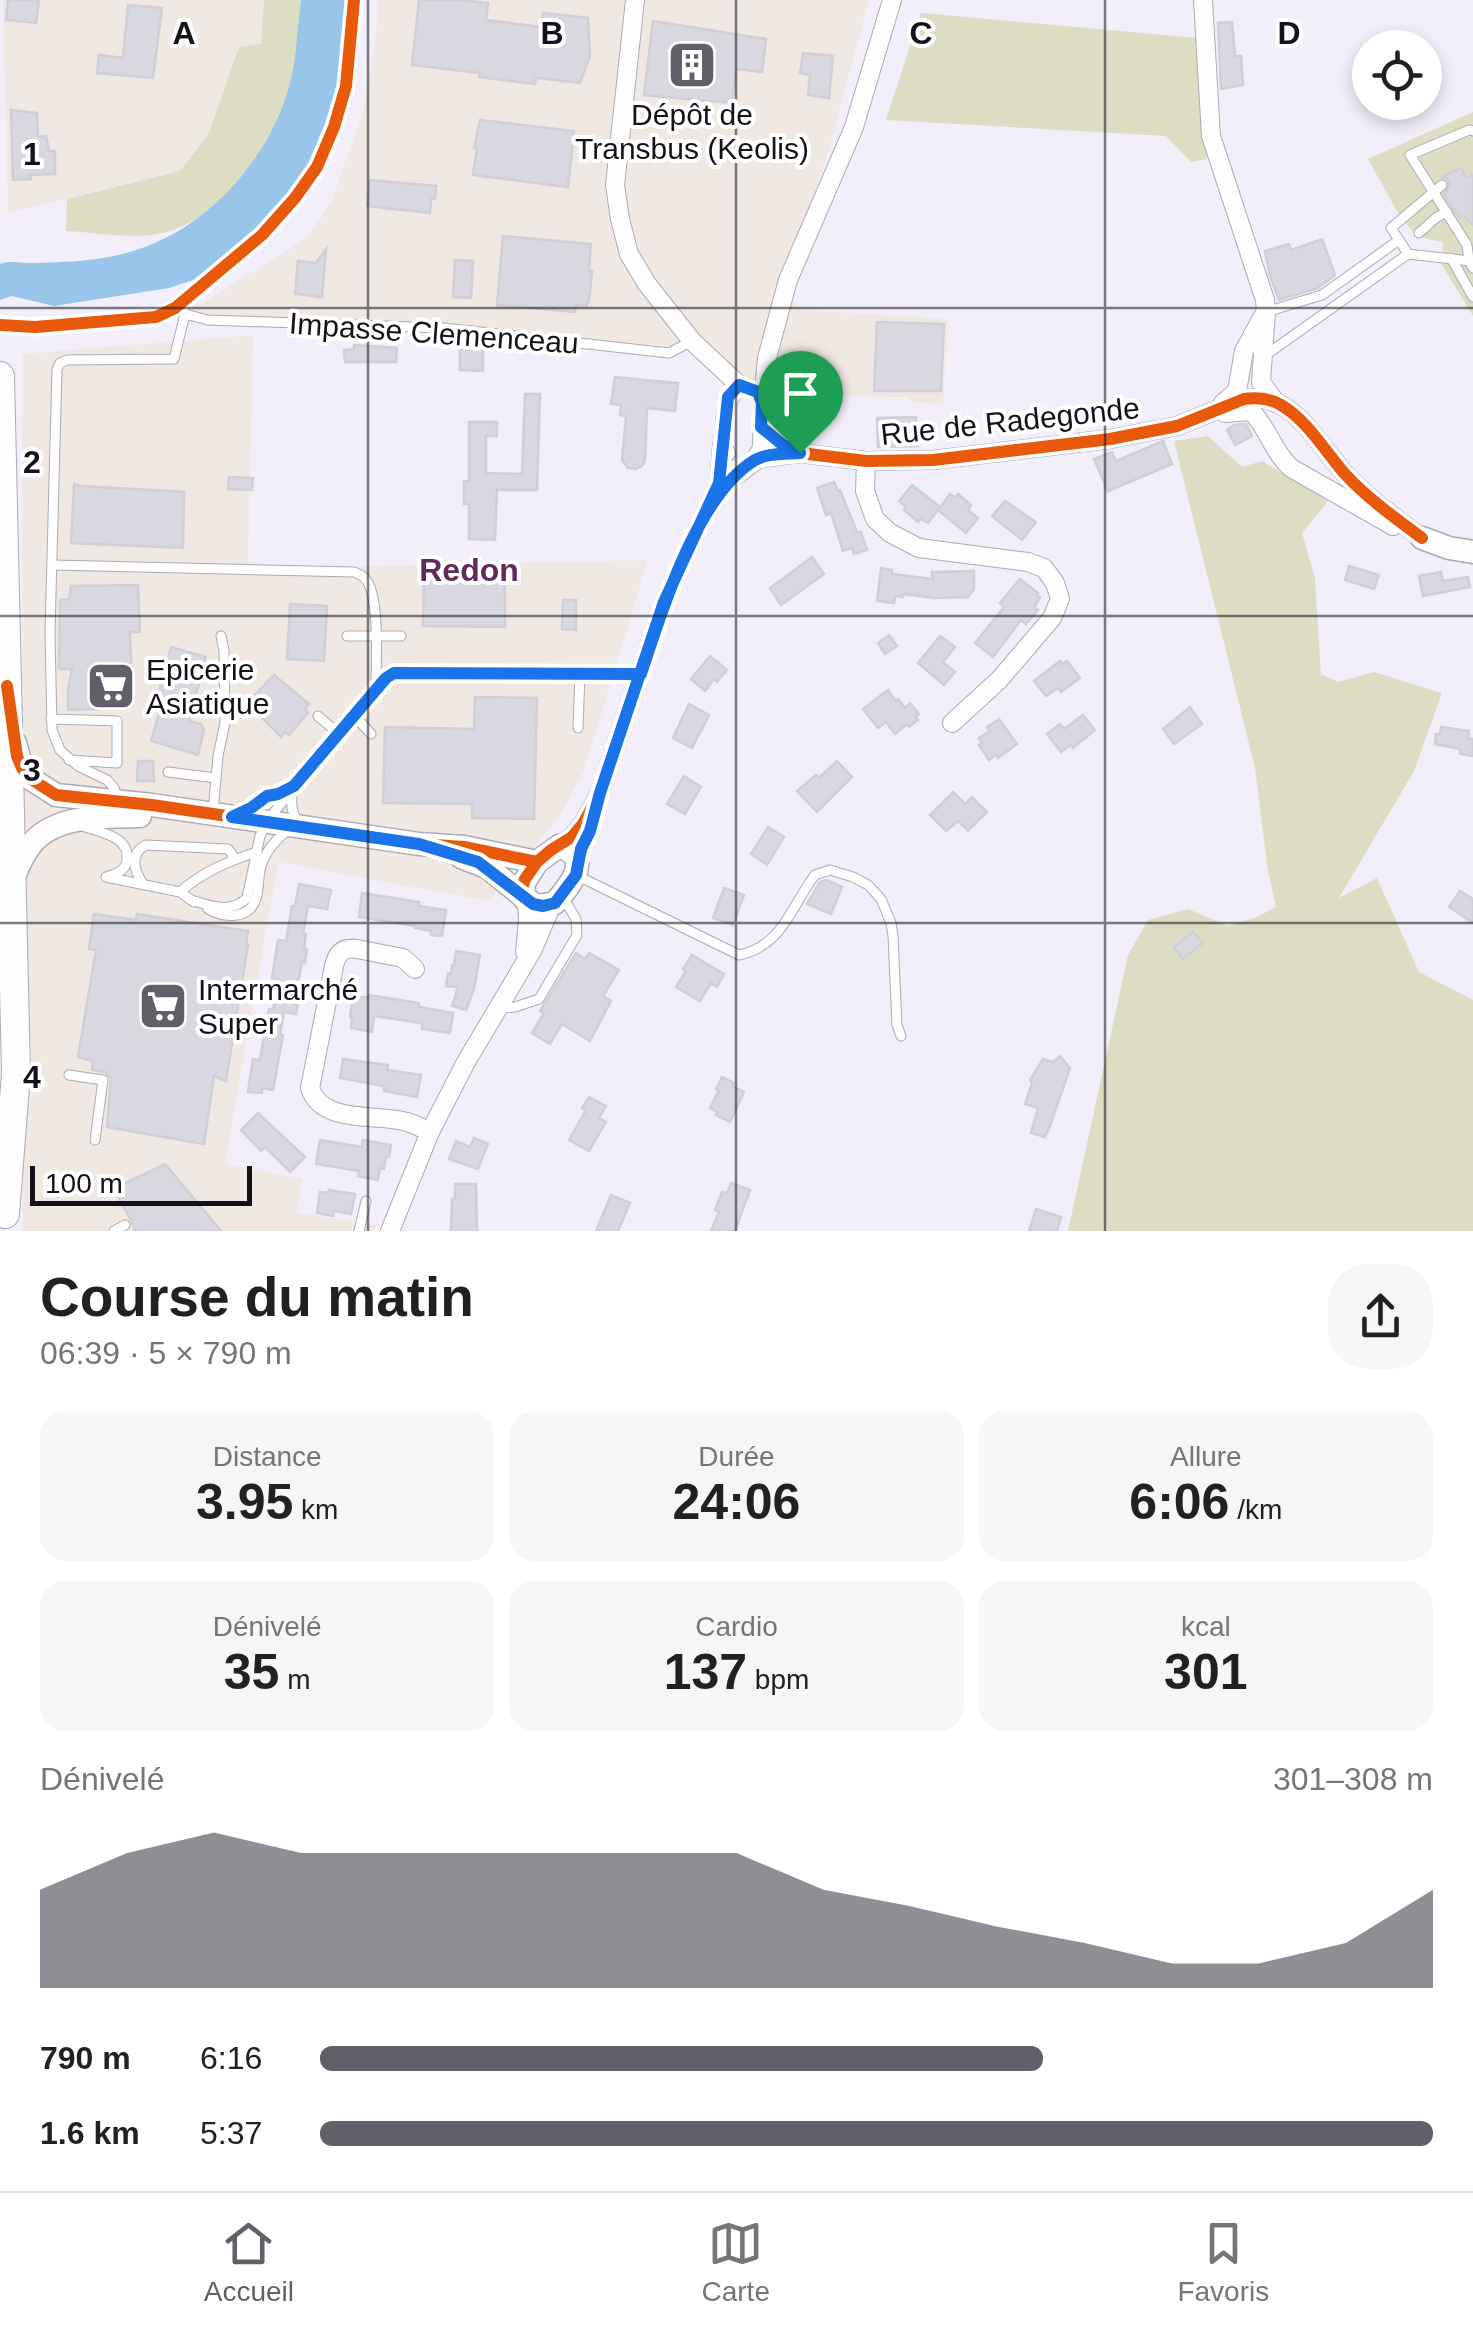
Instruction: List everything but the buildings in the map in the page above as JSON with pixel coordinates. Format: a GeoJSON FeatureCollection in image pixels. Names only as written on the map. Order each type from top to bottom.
{"type":"FeatureCollection","features":[{"type":"Feature","properties":{"kind":"main road"},"geometry":{"type":"LineString","coordinates":[[0,376],[7,686],[5,815],[16,1074],[6,1222]]}},
{"type":"Feature","properties":{"kind":"main road"},"geometry":{"type":"LineString","coordinates":[[0,1110],[6,1222]]}},
{"type":"Feature","properties":{"kind":"street"},"geometry":{"type":"LineString","coordinates":[[634,0],[615,185],[620,219],[629,254],[647,284],[692,341],[720,389],[726,421]]}},
{"type":"Feature","properties":{"kind":"street"},"geometry":{"type":"LineString","coordinates":[[707,514],[726,484],[752,463],[762,448],[767,358],[788,280],[854,128],[892,0]]}},
{"type":"Feature","properties":{"kind":"street"},"geometry":{"type":"LineString","coordinates":[[1204,0],[1211,136],[1266,312],[1261,358],[1264,390],[1290,411],[1347,476],[1422,538]]}},
{"type":"Feature","properties":{"kind":"street"},"geometry":{"type":"LineString","coordinates":[[1208,416],[1237,391],[1244,351],[1266,312]]}},
{"type":"Feature","properties":{"kind":"street"},"geometry":{"type":"LineString","coordinates":[[692,341],[740,385],[758,392],[762,403]]}},
{"type":"Feature","properties":{"kind":"street"},"geometry":{"type":"LineString","coordinates":[[390,1231],[430,1132],[466,1062],[577,871],[664,602],[719,483],[728,397],[767,358]]}},
{"type":"Feature","properties":{"kind":"street"},"geometry":{"type":"LineString","coordinates":[[1208,416],[1244,399],[1256,397],[1276,402]]}},
{"type":"Feature","properties":{"kind":"street"},"geometry":{"type":"LineString","coordinates":[[1208,416],[1250,411],[1259,419],[1280,458],[1291,468],[1379,520],[1449,548],[1473,552]]}},
{"type":"Feature","properties":{"kind":"street","name":"Rue de Radegonde"},"geometry":{"type":"LineString","coordinates":[[761,427],[800,453],[866,461],[933,460],[1110,439],[1208,416]]}},
{"type":"Feature","properties":{"kind":"street"},"geometry":{"type":"LineString","coordinates":[[722,446],[733,463],[752,463]]}},
{"type":"Feature","properties":{"kind":"street","name":"Rue de Radegonde"},"geometry":{"type":"LineString","coordinates":[[752,463],[800,453]]}},
{"type":"Feature","properties":{"kind":"street"},"geometry":{"type":"LineString","coordinates":[[866,461],[865,491],[876,519],[890,533],[919,548],[1028,562],[1044,568],[1056,583],[1060,599],[1052,618],[1000,680],[952,722]]}},
{"type":"Feature","properties":{"kind":"street"},"geometry":{"type":"LineString","coordinates":[[7,686],[22,768],[31,779],[56,795]]}},
{"type":"Feature","properties":{"kind":"street"},"geometry":{"type":"LineString","coordinates":[[523,967],[527,940],[523,884],[537,862],[572,837],[583,824],[600,793]]}},
{"type":"Feature","properties":{"kind":"street"},"geometry":{"type":"LineString","coordinates":[[173,810],[32,826],[5,815],[24,797],[116,795],[173,810],[464,848],[537,862]]}},
{"type":"Feature","properties":{"kind":"street"},"geometry":{"type":"LineString","coordinates":[[8,896],[20,861],[32,842],[46,831],[72,821]]}},
{"type":"Feature","properties":{"kind":"street"},"geometry":{"type":"LineString","coordinates":[[419,844],[478,862],[538,906],[557,900]]}},
{"type":"Feature","properties":{"kind":"street"},"geometry":{"type":"LineString","coordinates":[[559,846],[570,852],[577,871]]}},
{"type":"Feature","properties":{"kind":"street"},"geometry":{"type":"LineString","coordinates":[[415,969],[404,958],[350,948],[340,951],[310,1088],[317,1102],[334,1112],[406,1122],[430,1132]]}},
{"type":"Feature","properties":{"kind":"lane"},"geometry":{"type":"LineString","coordinates":[[1261,358],[1408,254],[1471,259],[1438,188],[1410,155],[1473,131]]}},
{"type":"Feature","properties":{"kind":"lane"},"geometry":{"type":"LineString","coordinates":[[1408,254],[1391,228],[1438,188]]}},
{"type":"Feature","properties":{"kind":"lane"},"geometry":{"type":"LineString","coordinates":[[1418,233],[1447,212]]}},
{"type":"Feature","properties":{"kind":"lane"},"geometry":{"type":"LineString","coordinates":[[1266,312],[1322,295],[1399,240]]}},
{"type":"Feature","properties":{"kind":"lane"},"geometry":{"type":"LineString","coordinates":[[1451,258],[1473,297]]}},
{"type":"Feature","properties":{"kind":"lane","name":"Impasse Clemenceau"},"geometry":{"type":"LineString","coordinates":[[175,308],[208,320],[444,328],[669,352],[692,341]]}},
{"type":"Feature","properties":{"kind":"lane"},"geometry":{"type":"LineString","coordinates":[[116,795],[107,780],[70,760],[60,750],[51,719],[58,370],[60,363],[67,360],[171,360],[176,356],[185,314]]}},
{"type":"Feature","properties":{"kind":"lane"},"geometry":{"type":"LineString","coordinates":[[52,565],[354,572],[363,576],[372,594],[376,689]]}},
{"type":"Feature","properties":{"kind":"lane"},"geometry":{"type":"LineString","coordinates":[[221,636],[225,723],[216,778],[222,816],[251,808],[267,796],[294,786]]}},
{"type":"Feature","properties":{"kind":"lane"},"geometry":{"type":"LineString","coordinates":[[347,636],[401,636]]}},
{"type":"Feature","properties":{"kind":"lane"},"geometry":{"type":"LineString","coordinates":[[191,900],[233,907],[247,898],[267,821],[386,678],[399,672],[641,674]]}},
{"type":"Feature","properties":{"kind":"lane"},"geometry":{"type":"LineString","coordinates":[[578,728],[580,674]]}},
{"type":"Feature","properties":{"kind":"lane"},"geometry":{"type":"LineString","coordinates":[[354,715],[371,734]]}},
{"type":"Feature","properties":{"kind":"lane"},"geometry":{"type":"LineString","coordinates":[[318,716],[338,733]]}},
{"type":"Feature","properties":{"kind":"lane"},"geometry":{"type":"LineString","coordinates":[[51,719],[117,720],[116,795]]}},
{"type":"Feature","properties":{"kind":"lane"},"geometry":{"type":"LineString","coordinates":[[70,760],[115,763]]}},
{"type":"Feature","properties":{"kind":"lane"},"geometry":{"type":"LineString","coordinates":[[168,772],[216,778]]}},
{"type":"Feature","properties":{"kind":"lane"},"geometry":{"type":"LineString","coordinates":[[72,821],[121,840],[126,847],[127,860],[122,870],[106,877],[180,892],[218,915],[233,916],[248,910],[256,898],[260,868],[278,838],[299,826],[291,804],[294,786]]}},
{"type":"Feature","properties":{"kind":"lane"},"geometry":{"type":"LineString","coordinates":[[143,884],[134,858],[146,845],[228,849],[233,860]]}},
{"type":"Feature","properties":{"kind":"lane"},"geometry":{"type":"LineString","coordinates":[[180,892],[233,860],[257,852]]}},
{"type":"Feature","properties":{"kind":"lane"},"geometry":{"type":"LineString","coordinates":[[577,871],[739,955],[753,952],[787,921],[814,875],[830,870],[860,879],[876,893],[891,923],[897,1025],[901,1036]]}},
{"type":"Feature","properties":{"kind":"lane"},"geometry":{"type":"LineString","coordinates":[[499,1008],[538,999],[577,930],[576,919],[557,900]]}},
{"type":"Feature","properties":{"kind":"lane"},"geometry":{"type":"LineString","coordinates":[[577,930],[588,937]]}},
{"type":"Feature","properties":{"kind":"lane"},"geometry":{"type":"LineString","coordinates":[[69,1075],[102,1080],[95,1140]]}},
{"type":"Feature","properties":{"kind":"lane"},"geometry":{"type":"LineString","coordinates":[[359,1231],[366,1201]]}},
{"type":"Feature","properties":{"kind":"lane"},"geometry":{"type":"LineString","coordinates":[[114,1231],[124,1225]]}},
{"type":"Feature","properties":{"kind":"shaded area"},"geometry":{"type":"Polygon","coordinates":[[[3,0],[264,0],[261,45],[239,48],[209,133],[180,171],[8,213],[3,0]]]}},
{"type":"Feature","properties":{"kind":"shaded area"},"geometry":{"type":"Polygon","coordinates":[[[378,0],[869,0],[827,157],[778,292],[804,310],[948,319],[943,404],[910,402],[908,397],[782,395],[693,349],[586,338],[185,314],[307,238],[332,200],[364,109],[378,0]]]}},
{"type":"Feature","properties":{"kind":"shaded area"},"geometry":{"type":"Polygon","coordinates":[[[253,335],[248,569],[648,560],[584,771],[557,820],[488,901],[278,862],[225,1164],[302,1179],[297,1213],[376,1225],[374,1231],[23,1231],[22,354],[253,335]]]}},
{"type":"Feature","properties":{"kind":"green space"},"geometry":{"type":"Polygon","coordinates":[[[264,0],[301,0],[295,64],[282,108],[240,180],[199,217],[176,229],[141,236],[66,231],[67,199],[180,171],[209,133],[239,47],[261,44],[264,0]]]}},
{"type":"Feature","properties":{"kind":"green space"},"geometry":{"type":"Polygon","coordinates":[[[921,13],[1197,38],[1207,159],[1191,162],[1166,136],[886,120],[921,13]]]}},
{"type":"Feature","properties":{"kind":"green space"},"geometry":{"type":"Polygon","coordinates":[[[1473,112],[1473,316],[1442,265],[1443,242],[1417,237],[1398,213],[1368,159],[1473,112]]]}},
{"type":"Feature","properties":{"kind":"green space"},"geometry":{"type":"Polygon","coordinates":[[[1208,436],[1242,467],[1262,461],[1328,501],[1302,533],[1315,578],[1321,674],[1338,682],[1374,672],[1442,693],[1414,771],[1339,898],[1377,878],[1419,972],[1473,1000],[1473,1231],[1068,1231],[1128,955],[1148,920],[1188,909],[1228,926],[1276,907],[1255,768],[1174,441],[1208,436]]]}},
{"type":"Feature","properties":{"kind":"water"},"geometry":{"type":"Polygon","coordinates":[[[301,0],[345,0],[339,84],[305,175],[259,232],[205,276],[169,288],[54,306],[12,296],[0,300],[0,264],[95,259],[145,247],[174,233],[226,194],[265,142],[280,113],[292,73],[301,0]]]}},
{"type":"Feature","properties":{"kind":"cycle path"},"geometry":{"type":"LineString","coordinates":[[0,325],[35,327],[156,317],[175,308],[262,235],[317,167],[334,127],[346,86],[354,0]]}},
{"type":"Feature","properties":{"kind":"cycle path"},"geometry":{"type":"LineString","coordinates":[[756,459],[800,453],[866,461],[933,460],[1110,439],[1177,426],[1244,399],[1263,399],[1281,405],[1299,419],[1353,482],[1422,538]]}},
{"type":"Feature","properties":{"kind":"cycle path"},"geometry":{"type":"LineString","coordinates":[[600,793],[576,875],[555,903],[538,906],[527,901],[522,888],[525,879],[537,862],[572,837],[600,793],[664,602],[719,483],[722,446]]}},
{"type":"Feature","properties":{"kind":"cycle path"},"geometry":{"type":"LineString","coordinates":[[7,686],[22,768],[31,779],[56,795],[464,847],[537,862]]}},
{"type":"Feature","properties":{"kind":"place","name":"Dépôt de Transbus (Keolis)"},"geometry":{"type":"Point","coordinates":[692,65]}},
{"type":"Feature","properties":{"kind":"place","name":"Epicerie Asiatique"},"geometry":{"type":"Point","coordinates":[111,686]}},
{"type":"Feature","properties":{"kind":"place","name":"Intermarché Super"},"geometry":{"type":"Point","coordinates":[163,1006]}},
{"type":"Feature","properties":{"kind":"district","name":"Redon"},"geometry":{"type":"Point","coordinates":[469,570]}},
{"type":"Feature","properties":{"kind":"route"},"geometry":{"type":"LineString","coordinates":[[800,453],[756,459],[726,484],[676,575],[641,674],[394,673],[294,786],[260,799],[232,817],[419,844],[478,862],[533,904],[555,903],[576,875],[581,849],[590,831],[600,793],[641,674],[664,602],[676,575],[707,514],[719,483],[727,402],[733,390],[739,385],[758,392],[762,403],[761,427],[800,453]]}}]}
